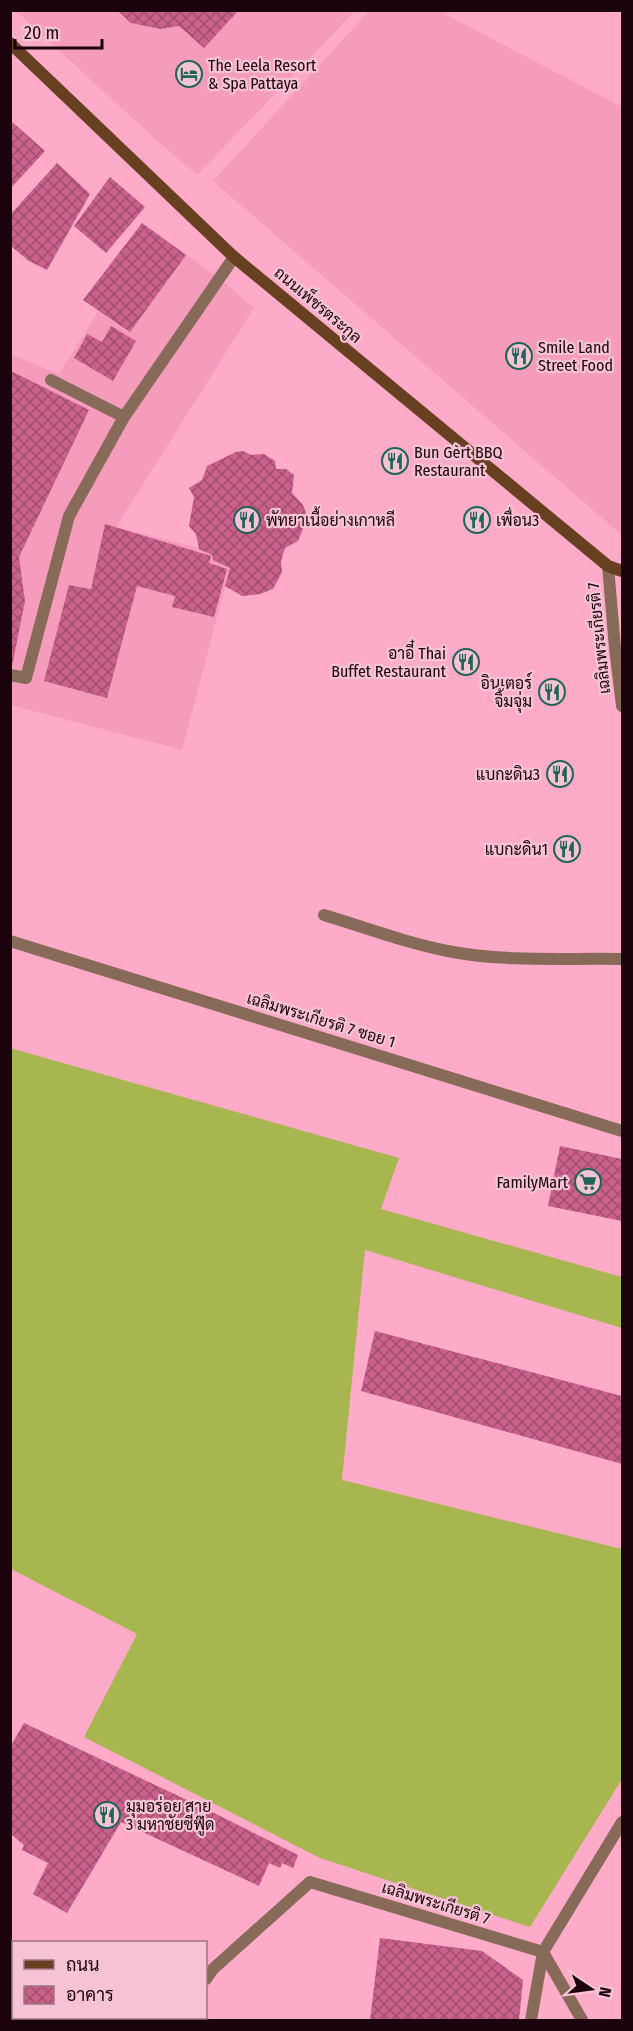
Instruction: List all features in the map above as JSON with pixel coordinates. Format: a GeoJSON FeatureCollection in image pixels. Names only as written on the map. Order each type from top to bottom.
{"type":"FeatureCollection","features":[{"type":"Feature","properties":{"kind":"street","name":"ถนนเพ็ชรตระกูล"},"geometry":{"type":"LineString","coordinates":[[10,43],[234,258],[608,566],[622,571]]}},
{"type":"Feature","properties":{"kind":"street"},"geometry":{"type":"LineString","coordinates":[[10,675],[26,678],[69,516],[124,417],[234,258]]}},
{"type":"Feature","properties":{"kind":"street"},"geometry":{"type":"LineString","coordinates":[[51,380],[124,417]]}},
{"type":"Feature","properties":{"kind":"street","name":"เฉลิมพระเกียรติ 7"},"geometry":{"type":"LineString","coordinates":[[608,566],[622,706]]}},
{"type":"Feature","properties":{"kind":"street"},"geometry":{"type":"LineString","coordinates":[[324,915],[428,946],[482,956],[508,959],[622,959]]}},
{"type":"Feature","properties":{"kind":"street","name":"เฉลิมพระเกียรติ 7 ซอย 1"},"geometry":{"type":"LineString","coordinates":[[10,941],[622,1131]]}},
{"type":"Feature","properties":{"kind":"street"},"geometry":{"type":"LineString","coordinates":[[531,2020],[543,1952],[622,1822]]}},
{"type":"Feature","properties":{"kind":"street","name":"เฉลิมพระเกียรติ 7"},"geometry":{"type":"LineString","coordinates":[[207,1978],[213,1969],[310,1882],[543,1952]]}},
{"type":"Feature","properties":{"kind":"street"},"geometry":{"type":"LineString","coordinates":[[543,1952],[582,2020]]}},
{"type":"Feature","properties":{"kind":"shaded area","name":"The Leela Resort & Spa Pattaya"},"geometry":{"type":"Polygon","coordinates":[[[16,11],[355,11],[197,175],[16,11]]]}},
{"type":"Feature","properties":{"kind":"shaded area","name":"Smile Land Street Food"},"geometry":{"type":"Polygon","coordinates":[[[369,11],[439,11],[622,107],[622,533],[213,181],[369,11]]]}},
{"type":"Feature","properties":{"kind":"shaded area"},"geometry":{"type":"Polygon","coordinates":[[[142,223],[219,278],[254,308],[116,527],[195,547],[212,555],[213,560],[230,568],[182,750],[11,705],[10,354],[59,374],[99,310],[142,223]]]}},
{"type":"Feature","properties":{"kind":"green space"},"geometry":{"type":"Polygon","coordinates":[[[10,1048],[399,1158],[381,1209],[622,1277],[622,1328],[365,1250],[342,1480],[622,1549],[622,1779],[530,1927],[320,1858],[84,1737],[137,1634],[11,1569],[10,1048]]]}},
{"type":"Feature","properties":{"kind":"building"},"geometry":{"type":"Polygon","coordinates":[[[117,10],[239,10],[204,48],[179,26],[160,29],[131,23],[117,10]]]}},
{"type":"Feature","properties":{"kind":"building"},"geometry":{"type":"Polygon","coordinates":[[[10,120],[45,151],[10,189],[10,120]]]}},
{"type":"Feature","properties":{"kind":"building"},"geometry":{"type":"Polygon","coordinates":[[[57,163],[90,194],[47,270],[29,261],[12,247],[10,215],[57,163]]]}},
{"type":"Feature","properties":{"kind":"building"},"geometry":{"type":"Polygon","coordinates":[[[110,177],[145,207],[106,253],[74,226],[110,177]]]}},
{"type":"Feature","properties":{"kind":"building"},"geometry":{"type":"Polygon","coordinates":[[[142,223],[186,255],[130,332],[83,300],[142,223]]]}},
{"type":"Feature","properties":{"kind":"building"},"geometry":{"type":"Polygon","coordinates":[[[111,326],[136,341],[113,381],[74,358],[87,334],[102,342],[111,326]]]}},
{"type":"Feature","properties":{"kind":"building"},"geometry":{"type":"Polygon","coordinates":[[[11,371],[89,410],[19,557],[25,601],[12,666],[11,371]]]}},
{"type":"Feature","properties":{"kind":"building","name":"พัทยาเนื้อย่างเกาหลี"},"geometry":{"type":"Polygon","coordinates":[[[243,451],[251,455],[264,454],[275,461],[276,469],[286,469],[294,475],[292,493],[303,505],[306,513],[298,541],[285,548],[281,561],[282,572],[273,589],[260,594],[242,596],[225,586],[230,568],[213,560],[212,555],[199,549],[196,534],[189,526],[194,497],[189,488],[202,480],[207,466],[243,451]]]}},
{"type":"Feature","properties":{"kind":"building"},"geometry":{"type":"Polygon","coordinates":[[[105,524],[211,556],[209,563],[227,569],[214,617],[172,607],[175,596],[137,586],[107,698],[44,681],[69,585],[91,589],[105,524]]]}},
{"type":"Feature","properties":{"kind":"building","name":"FamilyMart"},"geometry":{"type":"Polygon","coordinates":[[[560,1146],[622,1159],[622,1221],[548,1206],[560,1146]]]}},
{"type":"Feature","properties":{"kind":"building"},"geometry":{"type":"Polygon","coordinates":[[[375,1331],[622,1396],[622,1464],[361,1391],[375,1331]]]}},
{"type":"Feature","properties":{"kind":"building","name":"มุมอร่อย สาย 3 มหาชัยซีฟู๊ด"},"geometry":{"type":"Polygon","coordinates":[[[24,1723],[298,1855],[293,1868],[282,1863],[280,1868],[269,1863],[259,1886],[121,1822],[67,1913],[33,1894],[48,1863],[22,1850],[24,1845],[13,1836],[10,1830],[10,1747],[24,1723]]]}},
{"type":"Feature","properties":{"kind":"building"},"geometry":{"type":"Polygon","coordinates":[[[380,1938],[482,1951],[523,1980],[519,2020],[370,2020],[380,1938]]]}},
{"type":"Feature","properties":{"kind":"building"},"geometry":{"type":"Polygon","coordinates":[[[10,1942],[12,1943],[12,2012],[10,2014],[10,1942]]]}},
{"type":"Feature","properties":{"kind":"place","name":"The Leela Resort & Spa Pattaya"},"geometry":{"type":"Point","coordinates":[189,74]}},
{"type":"Feature","properties":{"kind":"place","name":"Smile Land Street Food"},"geometry":{"type":"Point","coordinates":[519,356]}},
{"type":"Feature","properties":{"kind":"place","name":"Bun Gèrt BBQ Restaurant"},"geometry":{"type":"Point","coordinates":[395,461]}},
{"type":"Feature","properties":{"kind":"place","name":"พัทยาเนื้อย่างเกาหลี"},"geometry":{"type":"Point","coordinates":[247,520]}},
{"type":"Feature","properties":{"kind":"place","name":"เพื่อน3"},"geometry":{"type":"Point","coordinates":[477,520]}},
{"type":"Feature","properties":{"kind":"place","name":"อาอี๋ Thai Buffet Restaurant"},"geometry":{"type":"Point","coordinates":[466,662]}},
{"type":"Feature","properties":{"kind":"place","name":"อินเตอร์ จิ้มจุ่ม"},"geometry":{"type":"Point","coordinates":[552,692]}},
{"type":"Feature","properties":{"kind":"place","name":"แบกะดิน3"},"geometry":{"type":"Point","coordinates":[560,774]}},
{"type":"Feature","properties":{"kind":"place","name":"แบกะดิน1"},"geometry":{"type":"Point","coordinates":[567,849]}},
{"type":"Feature","properties":{"kind":"place","name":"FamilyMart"},"geometry":{"type":"Point","coordinates":[588,1182]}},
{"type":"Feature","properties":{"kind":"place","name":"มุมอร่อย สาย 3 มหาชัยซีฟู๊ด"},"geometry":{"type":"Point","coordinates":[107,1815]}}]}
